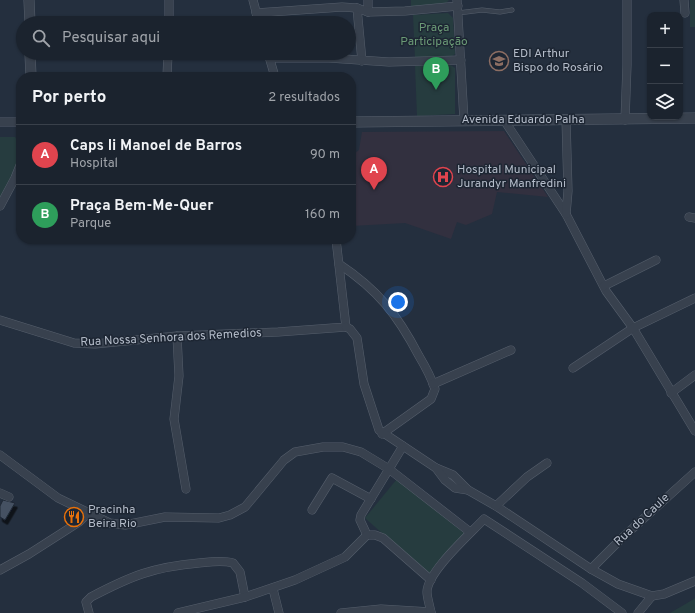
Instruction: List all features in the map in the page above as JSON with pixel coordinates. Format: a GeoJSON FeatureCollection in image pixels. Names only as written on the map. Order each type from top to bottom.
{"type":"FeatureCollection","features":[{"type":"Feature","properties":{"kind":"street"},"geometry":{"type":"LineString","coordinates":[[29,0],[30,16]]}},
{"type":"Feature","properties":{"kind":"street"},"geometry":{"type":"LineString","coordinates":[[169,0],[169,16]]}},
{"type":"Feature","properties":{"kind":"street"},"geometry":{"type":"LineString","coordinates":[[253,0],[257,16]]}},
{"type":"Feature","properties":{"kind":"street"},"geometry":{"type":"LineString","coordinates":[[368,0],[368,12]]}},
{"type":"Feature","properties":{"kind":"street"},"geometry":{"type":"LineString","coordinates":[[625,120],[627,0]]}},
{"type":"Feature","properties":{"kind":"street"},"geometry":{"type":"LineString","coordinates":[[684,0],[685,13]]}},
{"type":"Feature","properties":{"kind":"street"},"geometry":{"type":"LineString","coordinates":[[256,13],[326,4],[357,8],[368,12],[406,11],[458,6],[464,120]]}},
{"type":"Feature","properties":{"kind":"street"},"geometry":{"type":"LineString","coordinates":[[357,8],[362,61]]}},
{"type":"Feature","properties":{"kind":"street"},"geometry":{"type":"LineString","coordinates":[[30,60],[31,72]]}},
{"type":"Feature","properties":{"kind":"street"},"geometry":{"type":"LineString","coordinates":[[167,72],[168,60]]}},
{"type":"Feature","properties":{"kind":"street"},"geometry":{"type":"LineString","coordinates":[[270,60],[274,72]]}},
{"type":"Feature","properties":{"kind":"street"},"geometry":{"type":"LineString","coordinates":[[351,60],[389,62],[461,60]]}},
{"type":"Feature","properties":{"kind":"street","name":"Avenida Eduardo Palha"},"geometry":{"type":"LineString","coordinates":[[356,122],[695,118]]}},
{"type":"Feature","properties":{"kind":"street"},"geometry":{"type":"LineString","coordinates":[[566,119],[568,191],[566,214]]}},
{"type":"Feature","properties":{"kind":"street"},"geometry":{"type":"LineString","coordinates":[[504,120],[566,214],[604,286],[633,328],[671,393],[695,430]]}},
{"type":"Feature","properties":{"kind":"street"},"geometry":{"type":"LineString","coordinates":[[0,122],[16,122]]}},
{"type":"Feature","properties":{"kind":"street"},"geometry":{"type":"LineString","coordinates":[[0,206],[16,173]]}},
{"type":"Feature","properties":{"kind":"street"},"geometry":{"type":"LineString","coordinates":[[337,244],[346,327],[350,329],[357,338],[369,404],[376,425],[382,434],[436,468],[445,480],[455,488],[468,490],[496,506],[591,569],[618,584],[652,596],[664,594],[695,581]]}},
{"type":"Feature","properties":{"kind":"street"},"geometry":{"type":"LineString","coordinates":[[604,286],[656,260]]}},
{"type":"Feature","properties":{"kind":"street"},"geometry":{"type":"LineString","coordinates":[[339,264],[366,283],[385,302],[405,330],[433,384],[435,392],[431,398],[382,434]]}},
{"type":"Feature","properties":{"kind":"street"},"geometry":{"type":"LineString","coordinates":[[573,368],[633,328],[695,298]]}},
{"type":"Feature","properties":{"kind":"street","name":"Rua Nossa Senhora dos Remedios"},"geometry":{"type":"LineString","coordinates":[[0,320],[74,343],[95,344],[178,336],[278,332],[346,327]]}},
{"type":"Feature","properties":{"kind":"street"},"geometry":{"type":"LineString","coordinates":[[178,336],[180,376],[174,419],[186,489]]}},
{"type":"Feature","properties":{"kind":"street"},"geometry":{"type":"LineString","coordinates":[[433,384],[511,350]]}},
{"type":"Feature","properties":{"kind":"street"},"geometry":{"type":"LineString","coordinates":[[671,393],[695,375]]}},
{"type":"Feature","properties":{"kind":"street"},"geometry":{"type":"LineString","coordinates":[[367,535],[360,518],[403,446]]}},
{"type":"Feature","properties":{"kind":"street"},"geometry":{"type":"LineString","coordinates":[[0,455],[22,470],[49,493],[110,523],[125,525],[164,517],[219,518],[230,515],[245,506],[289,456],[306,449],[323,447],[353,449],[361,452],[389,469],[470,532]]}},
{"type":"Feature","properties":{"kind":"street"},"geometry":{"type":"LineString","coordinates":[[496,506],[527,477],[547,463]]}},
{"type":"Feature","properties":{"kind":"street","name":"Rua do Caule"},"geometry":{"type":"LineString","coordinates":[[591,569],[621,539],[695,472]]}},
{"type":"Feature","properties":{"kind":"street"},"geometry":{"type":"LineString","coordinates":[[312,510],[332,478],[371,499]]}},
{"type":"Feature","properties":{"kind":"street"},"geometry":{"type":"LineString","coordinates":[[0,494],[9,497]]}},
{"type":"Feature","properties":{"kind":"street"},"geometry":{"type":"LineString","coordinates":[[0,570],[29,554],[79,522],[88,513]]}},
{"type":"Feature","properties":{"kind":"street"},"geometry":{"type":"LineString","coordinates":[[341,613],[381,609],[431,613],[427,592],[431,580],[470,532],[484,519],[582,583],[622,613]]}},
{"type":"Feature","properties":{"kind":"street"},"geometry":{"type":"LineString","coordinates":[[178,613],[274,589],[345,558],[367,535],[375,535],[383,538],[431,580]]}},
{"type":"Feature","properties":{"kind":"street"},"geometry":{"type":"LineString","coordinates":[[89,613],[86,602],[91,597],[131,577],[168,566],[220,561],[233,563],[240,572],[245,597]]}},
{"type":"Feature","properties":{"kind":"street"},"geometry":{"type":"LineString","coordinates":[[274,589],[279,613]]}},
{"type":"Feature","properties":{"kind":"street"},"geometry":{"type":"LineString","coordinates":[[638,613],[652,596]]}},
{"type":"Feature","properties":{"kind":"lane"},"geometry":{"type":"LineString","coordinates":[[458,6],[500,12],[512,10]]}},
{"type":"Feature","properties":{"kind":"shaded area","name":"Hospital Municipal Jurandyr Manfredini"},"geometry":{"type":"Polygon","coordinates":[[[504,131],[548,197],[497,192],[492,214],[466,225],[457,222],[451,239],[405,223],[356,226],[356,152],[359,150],[362,132],[504,131]]]}},
{"type":"Feature","properties":{"kind":"green space"},"geometry":{"type":"Polygon","coordinates":[[[411,0],[449,0],[446,3],[411,7],[411,0]]]}},
{"type":"Feature","properties":{"kind":"green space"},"geometry":{"type":"Polygon","coordinates":[[[690,0],[695,0],[695,27],[690,27],[690,0]]]}},
{"type":"Feature","properties":{"kind":"green space","name":"Praça Participação"},"geometry":{"type":"Polygon","coordinates":[[[448,13],[453,18],[455,54],[452,56],[415,59],[413,15],[448,13]]]}},
{"type":"Feature","properties":{"kind":"green space"},"geometry":{"type":"Polygon","coordinates":[[[449,64],[455,68],[455,114],[417,116],[415,66],[449,64]]]}},
{"type":"Feature","properties":{"kind":"green space"},"geometry":{"type":"Polygon","coordinates":[[[0,137],[15,137],[16,168],[0,201],[0,137]]]}},
{"type":"Feature","properties":{"kind":"green space"},"geometry":{"type":"Polygon","coordinates":[[[397,479],[464,533],[429,575],[365,518],[397,479]]]}},
{"type":"Feature","properties":{"kind":"green space"},"geometry":{"type":"Polygon","coordinates":[[[695,598],[695,613],[670,613],[694,599],[695,598]]]}},
{"type":"Feature","properties":{"kind":"building"},"geometry":{"type":"Polygon","coordinates":[[[3,500],[15,503],[5,520],[0,517],[0,506],[3,500]]]}},
{"type":"Feature","properties":{"kind":"building"},"geometry":{"type":"Polygon","coordinates":[[[71,510],[79,514],[67,523],[64,518],[71,510]]]}},
{"type":"Feature","properties":{"kind":"place","name":"EDI Arthur Bispo do Rosário"},"geometry":{"type":"Point","coordinates":[499,61]}},
{"type":"Feature","properties":{"kind":"place","name":"Praça Bem-Me-Quer"},"geometry":{"type":"Point","coordinates":[436,90]}},
{"type":"Feature","properties":{"kind":"place","name":"Hospital Municipal Jurandyr Manfredini"},"geometry":{"type":"Point","coordinates":[443,177]}},
{"type":"Feature","properties":{"kind":"place","name":"Caps Ii Manoel de Barros"},"geometry":{"type":"Point","coordinates":[374,190]}},
{"type":"Feature","properties":{"kind":"place","name":"Pracinha Beira Rio"},"geometry":{"type":"Point","coordinates":[74,517]}}]}
